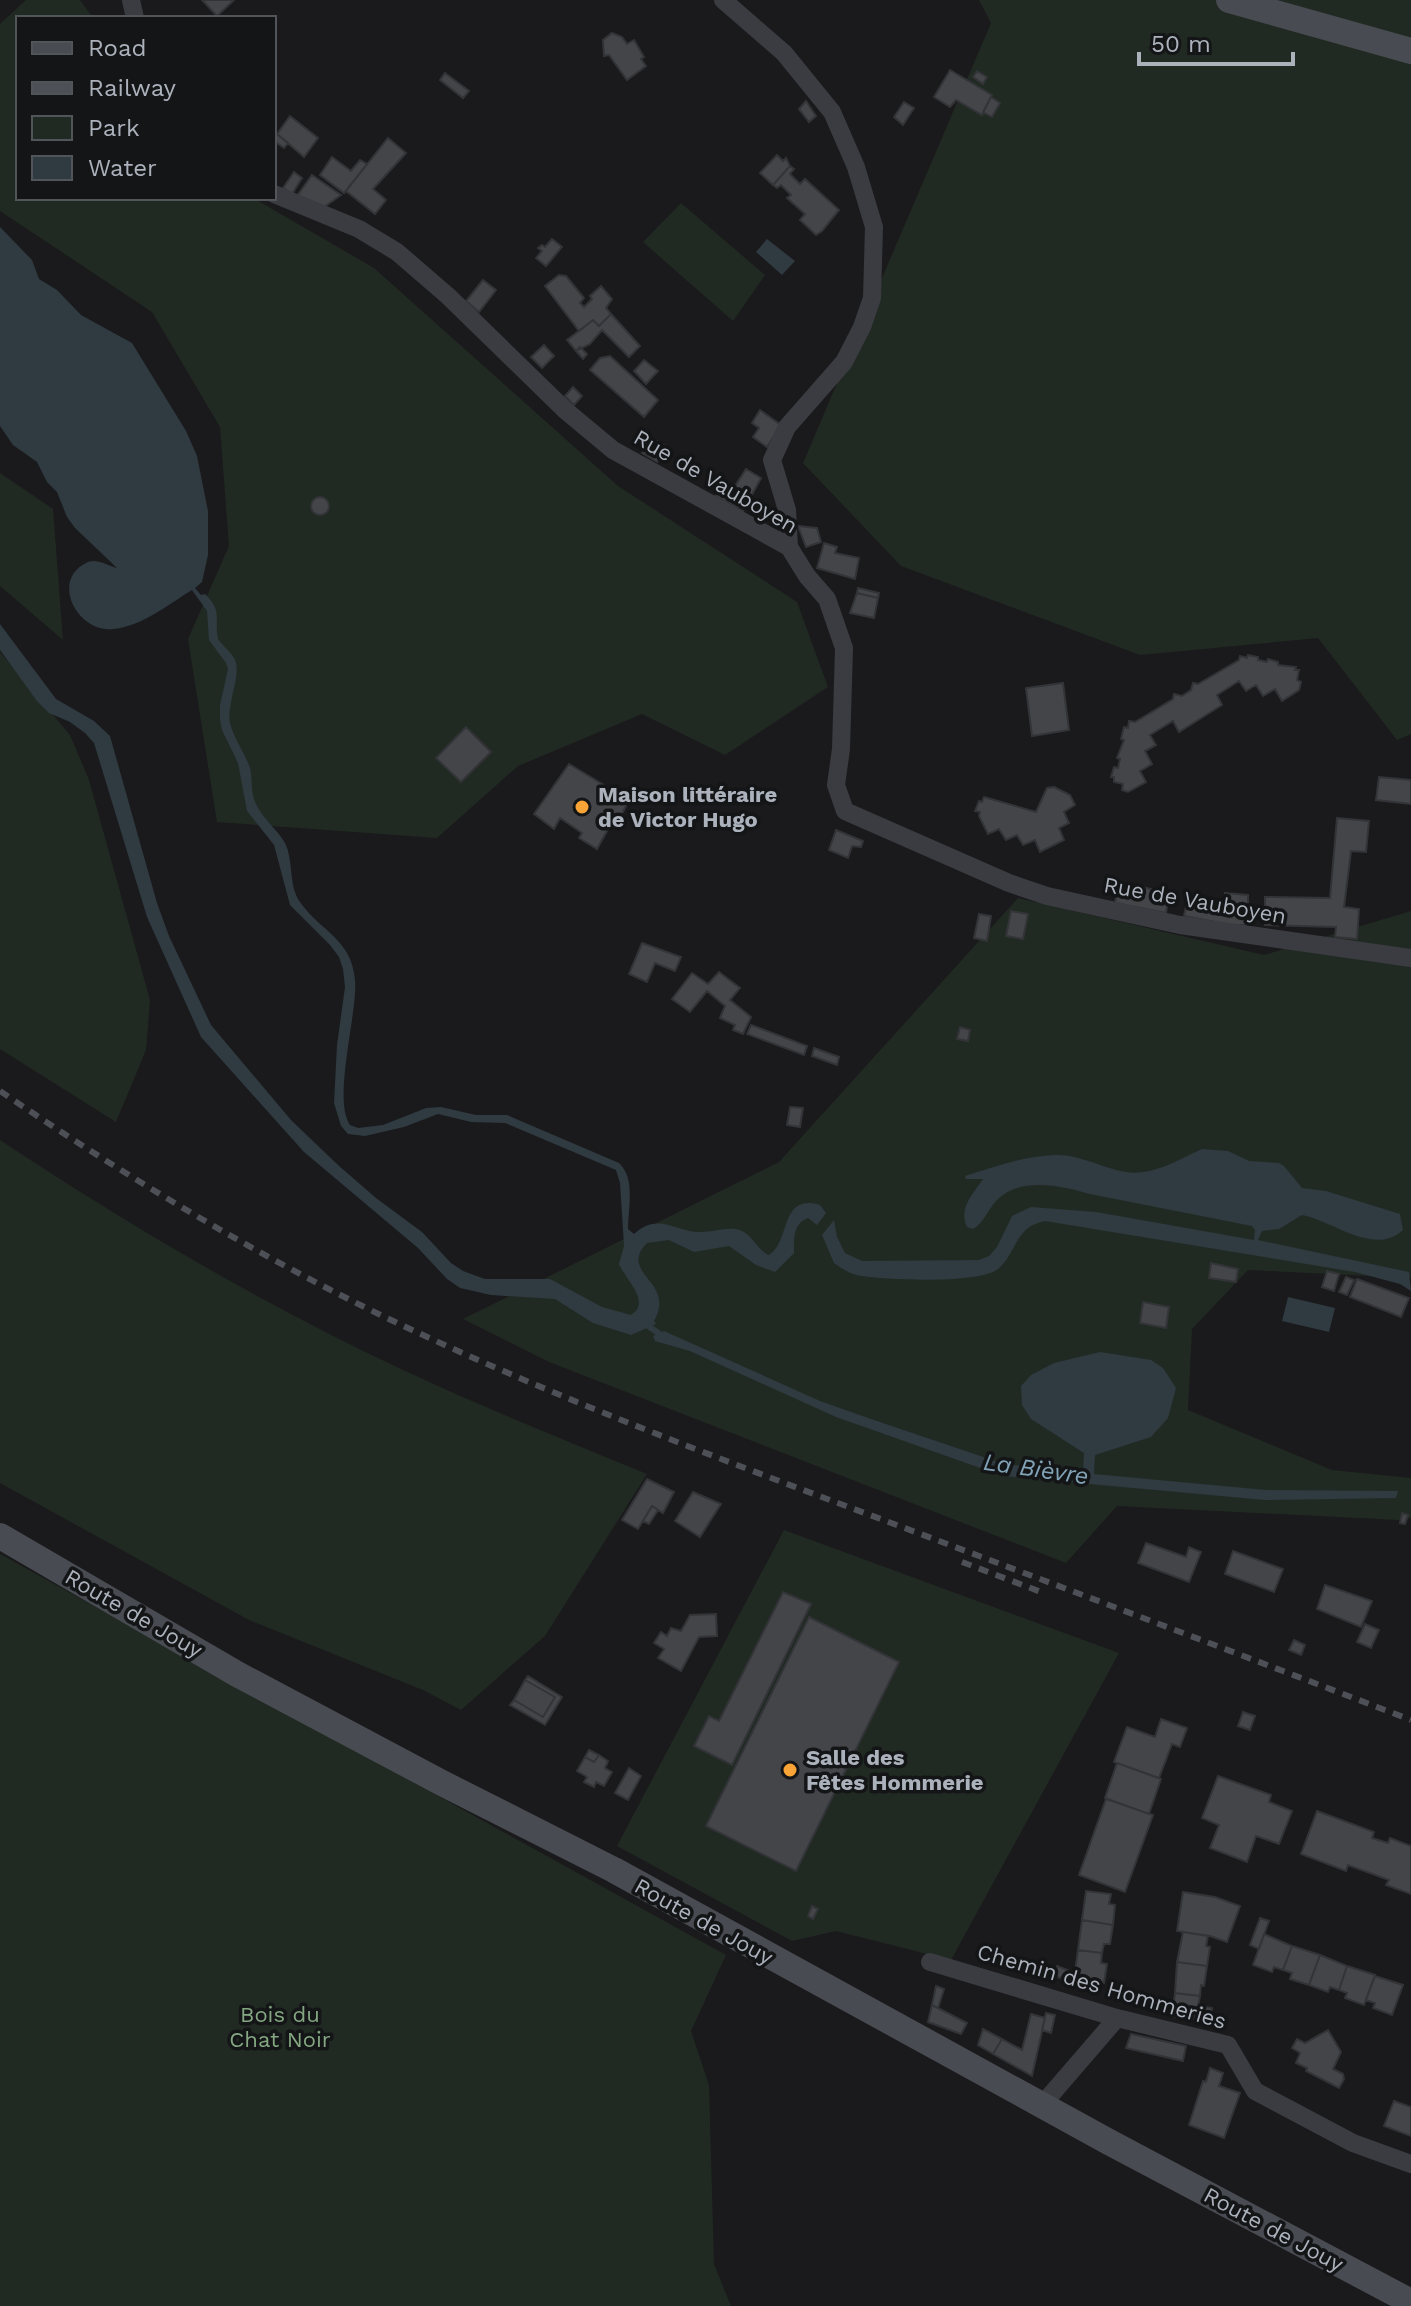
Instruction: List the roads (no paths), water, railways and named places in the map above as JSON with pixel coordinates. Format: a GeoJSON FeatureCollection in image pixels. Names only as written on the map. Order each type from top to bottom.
{"type":"FeatureCollection","features":[{"type":"Feature","properties":{"kind":"main road"},"geometry":{"type":"LineString","coordinates":[[1229,0],[1411,51]]}},
{"type":"Feature","properties":{"kind":"main road","name":"Route de Jouy"},"geometry":{"type":"LineString","coordinates":[[0,1536],[237,1674],[614,1870],[1042,2105],[1411,2302]]}},
{"type":"Feature","properties":{"kind":"street"},"geometry":{"type":"LineString","coordinates":[[723,0],[784,53],[832,112],[856,167],[874,227],[872,298],[862,327],[844,362],[787,427],[772,460],[787,510],[789,547]]}},
{"type":"Feature","properties":{"kind":"street","name":"Rue de Vauboyen"},"geometry":{"type":"LineString","coordinates":[[276,195],[359,229],[397,252],[448,296],[565,410],[613,450],[789,547],[807,576],[827,599],[844,648],[841,749],[836,785],[845,811],[1009,883],[1047,896],[1180,925],[1411,958]]}},
{"type":"Feature","properties":{"kind":"street","name":"Chemin des Hommeries"},"geometry":{"type":"LineString","coordinates":[[930,1962],[1117,2018],[1228,2045],[1255,2091],[1353,2143],[1411,2164]]}},
{"type":"Feature","properties":{"kind":"street"},"geometry":{"type":"LineString","coordinates":[[1042,2105],[1117,2018]]}},
{"type":"Feature","properties":{"kind":"water"},"geometry":{"type":"Polygon","coordinates":[[[0,227],[32,260],[39,279],[57,290],[81,315],[132,343],[186,431],[197,456],[208,511],[208,555],[202,582],[195,588],[201,595],[205,594],[214,606],[218,639],[236,664],[230,723],[250,768],[256,804],[288,850],[296,895],[308,912],[342,945],[353,966],[355,995],[344,1076],[345,1113],[350,1125],[358,1128],[383,1125],[426,1108],[441,1107],[476,1115],[507,1115],[619,1163],[628,1177],[628,1229],[634,1234],[652,1224],[706,1232],[735,1229],[744,1232],[769,1255],[776,1249],[787,1221],[798,1206],[807,1203],[820,1205],[826,1213],[817,1225],[808,1218],[799,1224],[795,1232],[794,1253],[775,1272],[756,1265],[729,1246],[694,1252],[669,1240],[647,1243],[640,1254],[639,1263],[654,1287],[659,1307],[654,1321],[656,1324],[631,1335],[593,1323],[555,1299],[491,1295],[460,1288],[447,1279],[418,1248],[304,1152],[201,1037],[147,917],[94,743],[85,733],[49,713],[37,701],[0,650],[0,624],[56,699],[94,721],[110,736],[169,936],[211,1025],[291,1120],[338,1165],[422,1232],[451,1263],[463,1271],[485,1279],[550,1279],[602,1307],[631,1315],[637,1310],[638,1297],[619,1264],[624,1246],[620,1183],[616,1170],[505,1123],[471,1122],[438,1114],[404,1127],[365,1136],[348,1134],[341,1126],[334,1103],[337,1045],[345,987],[343,969],[330,945],[290,905],[274,845],[247,811],[238,763],[220,720],[228,669],[209,640],[207,611],[192,590],[134,624],[113,629],[88,623],[72,603],[70,580],[76,570],[88,562],[117,568],[75,528],[37,462],[13,445],[0,426],[0,227]]]}},
{"type":"Feature","properties":{"kind":"water"},"geometry":{"type":"Polygon","coordinates":[[[767,239],[795,261],[782,275],[756,252],[767,239]]]}},
{"type":"Feature","properties":{"kind":"water"},"geometry":{"type":"Polygon","coordinates":[[[1202,1149],[1228,1151],[1249,1161],[1279,1163],[1302,1188],[1326,1191],[1400,1214],[1403,1230],[1379,1240],[1302,1215],[1279,1229],[1262,1231],[1258,1240],[1409,1272],[1411,1291],[1400,1284],[1355,1272],[1045,1221],[1027,1229],[998,1269],[988,1274],[933,1280],[874,1277],[855,1274],[834,1263],[822,1235],[834,1220],[837,1237],[845,1253],[862,1261],[979,1260],[989,1256],[997,1247],[1012,1216],[1031,1207],[1096,1212],[1254,1240],[1255,1230],[1252,1226],[1042,1185],[1030,1185],[1007,1193],[997,1200],[973,1229],[967,1227],[965,1207],[983,1179],[966,1179],[965,1176],[1032,1157],[1055,1155],[1126,1172],[1146,1172],[1202,1149]]]}},
{"type":"Feature","properties":{"kind":"water"},"geometry":{"type":"Polygon","coordinates":[[[1288,1297],[1335,1308],[1329,1332],[1282,1321],[1288,1297]]]}},
{"type":"Feature","properties":{"kind":"water"},"geometry":{"type":"Polygon","coordinates":[[[664,1331],[820,1401],[871,1419],[1004,1464],[1083,1473],[1084,1453],[1031,1419],[1022,1405],[1021,1386],[1031,1375],[1054,1363],[1100,1352],[1151,1360],[1163,1368],[1176,1388],[1168,1418],[1151,1437],[1095,1455],[1094,1474],[1266,1490],[1398,1491],[1396,1498],[1265,1500],[1003,1476],[836,1417],[690,1351],[655,1341],[653,1336],[664,1331]]]}},
{"type":"Feature","properties":{"kind":"waterway","name":"La Bièvre"},"geometry":{"type":"LineString","coordinates":[[644,1323],[664,1337]]}},
{"type":"Feature","properties":{"kind":"railway"},"geometry":{"type":"LineString","coordinates":[[0,1091],[150,1188],[252,1248],[357,1303],[469,1356],[711,1455],[1411,1720]]}},
{"type":"Feature","properties":{"kind":"railway"},"geometry":{"type":"LineString","coordinates":[[962,1562],[1041,1592]]}},
{"type":"Feature","properties":{"kind":"place","name":"Maison littéraire de Victor Hugo"},"geometry":{"type":"Point","coordinates":[582,807]}},
{"type":"Feature","properties":{"kind":"place","name":"Salle des Fêtes Hommerie"},"geometry":{"type":"Point","coordinates":[790,1770]}},
{"type":"Feature","properties":{"kind":"park label","name":"Bois du Chat Noir"},"geometry":{"type":"Point","coordinates":[280,2026]}}]}
